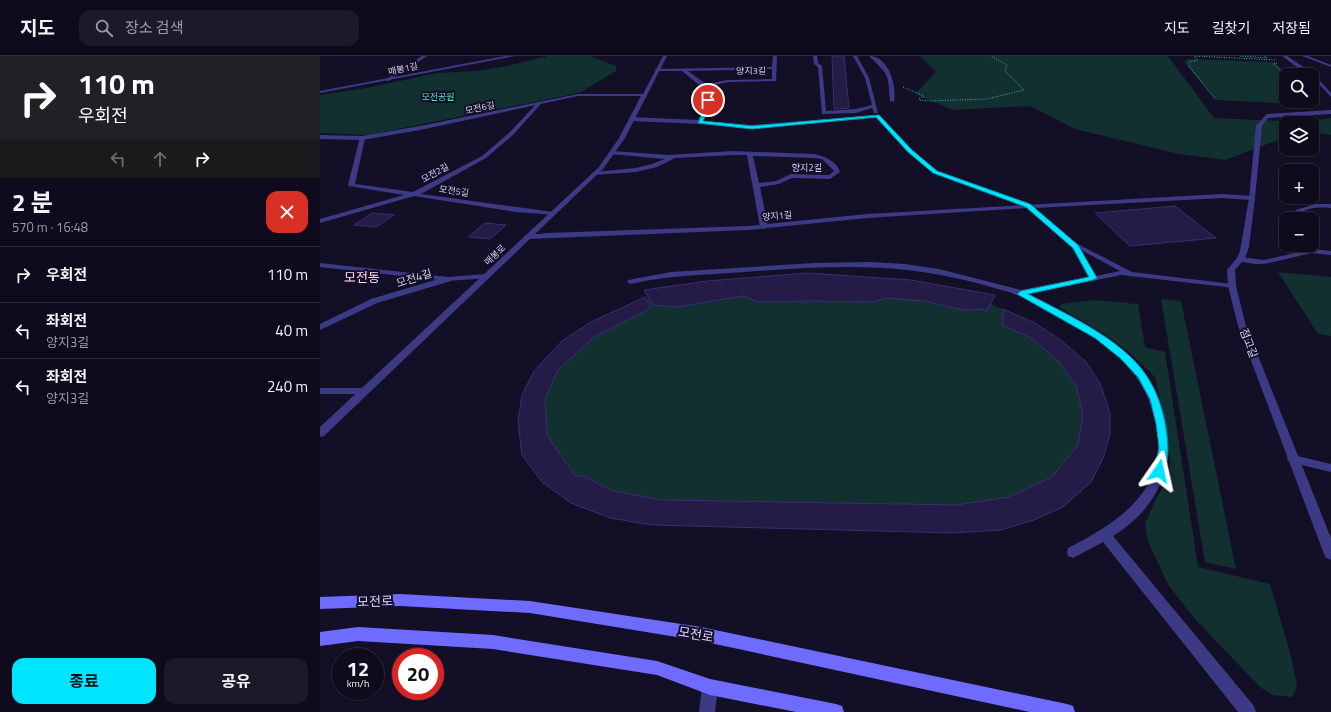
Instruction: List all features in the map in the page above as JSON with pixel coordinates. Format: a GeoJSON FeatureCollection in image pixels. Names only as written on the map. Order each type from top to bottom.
{"type":"FeatureCollection","features":[{"type":"Feature","properties":{"kind":"main road","name":"모전로"},"geometry":{"type":"LineString","coordinates":[[320,603],[400,600],[530,607],[701,634],[1067,712]]}},
{"type":"Feature","properties":{"kind":"main road"},"geometry":{"type":"LineString","coordinates":[[320,639],[358,634],[493,642],[657,668],[710,687],[836,712]]}},
{"type":"Feature","properties":{"kind":"street"},"geometry":{"type":"LineString","coordinates":[[387,80],[425,56]]}},
{"type":"Feature","properties":{"kind":"street","name":"매봉1길"},"geometry":{"type":"LineString","coordinates":[[320,92],[485,60],[513,56]]}},
{"type":"Feature","properties":{"kind":"street","name":"매봉로"},"geometry":{"type":"LineString","coordinates":[[320,433],[601,168],[622,138],[656,70],[665,56]]}},
{"type":"Feature","properties":{"kind":"street","name":"양지3길"},"geometry":{"type":"LineString","coordinates":[[705,86],[728,81],[772,80],[774,79],[775,56]]}},
{"type":"Feature","properties":{"kind":"street"},"geometry":{"type":"LineString","coordinates":[[815,56],[816,64],[820,66],[824,113],[856,111],[874,106]]}},
{"type":"Feature","properties":{"kind":"street"},"geometry":{"type":"LineString","coordinates":[[854,56],[867,78],[877,116],[910,151],[935,172],[1028,206],[1078,250],[1093,278]]}},
{"type":"Feature","properties":{"kind":"street"},"geometry":{"type":"LineString","coordinates":[[871,56],[890,73],[892,101]]}},
{"type":"Feature","properties":{"kind":"street"},"geometry":{"type":"LineString","coordinates":[[1284,56],[1302,68]]}},
{"type":"Feature","properties":{"kind":"street"},"geometry":{"type":"LineString","coordinates":[[1304,56],[1331,66]]}},
{"type":"Feature","properties":{"kind":"street"},"geometry":{"type":"LineString","coordinates":[[656,70],[774,68]]}},
{"type":"Feature","properties":{"kind":"street"},"geometry":{"type":"LineString","coordinates":[[684,70],[712,93],[708,100],[708,107],[700,122]]}},
{"type":"Feature","properties":{"kind":"street"},"geometry":{"type":"LineString","coordinates":[[1319,81],[1331,96]]}},
{"type":"Feature","properties":{"kind":"street","name":"모전6길"},"geometry":{"type":"LineString","coordinates":[[320,136],[362,138],[420,128],[578,95],[644,95]]}},
{"type":"Feature","properties":{"kind":"street","name":"모전2길"},"geometry":{"type":"LineString","coordinates":[[320,221],[415,194],[484,157],[511,134],[538,104]]}},
{"type":"Feature","properties":{"kind":"street","name":"점고길"},"geometry":{"type":"LineString","coordinates":[[1331,112],[1267,116],[1259,126],[1252,198],[1245,248],[1241,259],[1231,270],[1230,277],[1242,326],[1331,554]]}},
{"type":"Feature","properties":{"kind":"street"},"geometry":{"type":"LineString","coordinates":[[631,119],[700,122],[752,127],[877,116]]}},
{"type":"Feature","properties":{"kind":"street","name":"모전5길"},"geometry":{"type":"LineString","coordinates":[[362,138],[351,185],[553,214]]}},
{"type":"Feature","properties":{"kind":"street","name":"양지2길"},"geometry":{"type":"LineString","coordinates":[[612,153],[673,157],[750,153],[821,157],[837,170],[834,175],[830,177],[791,176],[777,183],[756,185]]}},
{"type":"Feature","properties":{"kind":"street"},"geometry":{"type":"LineString","coordinates":[[750,153],[764,227]]}},
{"type":"Feature","properties":{"kind":"street","name":"양지2길"},"geometry":{"type":"LineString","coordinates":[[595,174],[643,169],[658,165],[673,157]]}},
{"type":"Feature","properties":{"kind":"street","name":"양지1길"},"geometry":{"type":"LineString","coordinates":[[528,237],[764,227],[867,216],[1028,206],[1222,196],[1252,198]]}},
{"type":"Feature","properties":{"kind":"street"},"geometry":{"type":"LineString","coordinates":[[1298,212],[1312,206],[1331,206]]}},
{"type":"Feature","properties":{"kind":"street"},"geometry":{"type":"LineString","coordinates":[[1069,241],[1130,273]]}},
{"type":"Feature","properties":{"kind":"street"},"geometry":{"type":"LineString","coordinates":[[1319,250],[1331,253]]}},
{"type":"Feature","properties":{"kind":"street"},"geometry":{"type":"LineString","coordinates":[[1241,259],[1264,262],[1297,252]]}},
{"type":"Feature","properties":{"kind":"street"},"geometry":{"type":"LineString","coordinates":[[630,282],[667,275],[816,265],[873,264],[940,271],[967,277],[1021,294],[1067,317],[1098,336],[1123,356],[1142,376],[1154,399],[1164,447],[1159,471],[1148,495],[1132,514],[1105,536],[1073,552]]}},
{"type":"Feature","properties":{"kind":"street"},"geometry":{"type":"LineString","coordinates":[[320,266],[448,279],[487,276]]}},
{"type":"Feature","properties":{"kind":"street"},"geometry":{"type":"LineString","coordinates":[[1021,294],[1121,273],[1232,286]]}},
{"type":"Feature","properties":{"kind":"street","name":"모전4길"},"geometry":{"type":"LineString","coordinates":[[320,327],[374,302],[448,279]]}},
{"type":"Feature","properties":{"kind":"street"},"geometry":{"type":"LineString","coordinates":[[320,391],[365,391]]}},
{"type":"Feature","properties":{"kind":"street"},"geometry":{"type":"LineString","coordinates":[[1293,459],[1331,468]]}},
{"type":"Feature","properties":{"kind":"street"},"geometry":{"type":"LineString","coordinates":[[1105,536],[1248,712]]}},
{"type":"Feature","properties":{"kind":"street"},"geometry":{"type":"LineString","coordinates":[[707,712],[710,687]]}},
{"type":"Feature","properties":{"kind":"path"},"geometry":{"type":"LineString","coordinates":[[891,84],[908,88],[924,96],[919,99],[923,101],[987,99],[1005,96],[1024,90],[1006,71],[1007,65],[991,56]]}},
{"type":"Feature","properties":{"kind":"path"},"geometry":{"type":"LineString","coordinates":[[1194,56],[1277,60]]}},
{"type":"Feature","properties":{"kind":"path"},"geometry":{"type":"LineString","coordinates":[[1194,56],[1198,60],[1189,62],[1189,66],[1215,98]]}},
{"type":"Feature","properties":{"kind":"path"},"geometry":{"type":"LineString","coordinates":[[1240,56],[1267,58],[1264,56]]}},
{"type":"Feature","properties":{"kind":"path"},"geometry":{"type":"LineString","coordinates":[[1279,69],[1273,64],[1281,64]]}},
{"type":"Feature","properties":{"kind":"green space","name":"모전공원"},"geometry":{"type":"Polygon","coordinates":[[[548,56],[590,56],[616,66],[616,71],[581,92],[564,96],[368,135],[320,133],[320,95],[367,88],[437,73],[476,71],[507,66],[548,56]]]}},
{"type":"Feature","properties":{"kind":"green space"},"geometry":{"type":"Polygon","coordinates":[[[920,56],[1168,56],[1214,118],[1279,121],[1279,140],[1225,160],[1179,154],[1075,129],[1030,106],[953,110],[915,94],[936,72],[920,56]]]}},
{"type":"Feature","properties":{"kind":"green space"},"geometry":{"type":"Polygon","coordinates":[[[1188,59],[1274,62],[1280,68],[1279,68],[1279,103],[1216,100],[1184,62],[1188,59]]]}},
{"type":"Feature","properties":{"kind":"green space"},"geometry":{"type":"Polygon","coordinates":[[[1331,118],[1331,135],[1319,133],[1319,120],[1331,118]]]}},
{"type":"Feature","properties":{"kind":"green space"},"geometry":{"type":"Polygon","coordinates":[[[1278,272],[1331,277],[1331,336],[1318,334],[1278,272]]]}},
{"type":"Feature","properties":{"kind":"green space"},"geometry":{"type":"Polygon","coordinates":[[[807,273],[911,280],[995,295],[991,304],[1033,322],[1085,361],[1100,383],[1110,413],[1110,434],[1104,456],[1091,482],[1063,507],[1034,520],[1001,530],[610,518],[571,503],[542,482],[522,455],[518,422],[522,395],[534,371],[562,341],[618,310],[649,299],[644,290],[707,281],[807,273]]]}},
{"type":"Feature","properties":{"kind":"green space"},"geometry":{"type":"Polygon","coordinates":[[[1161,299],[1181,301],[1236,569],[1205,562],[1161,299]]]}},
{"type":"Feature","properties":{"kind":"green space"},"geometry":{"type":"Polygon","coordinates":[[[1094,300],[1138,304],[1145,347],[1165,352],[1198,567],[1270,584],[1291,656],[1297,686],[1292,697],[1273,695],[1261,688],[1195,619],[1169,586],[1148,542],[1145,524],[1168,477],[1170,459],[1155,377],[1128,351],[1109,337],[1062,309],[1060,306],[1062,304],[1094,300]]]}},
{"type":"Feature","properties":{"kind":"building"},"geometry":{"type":"Polygon","coordinates":[[[832,56],[844,56],[849,108],[834,109],[832,56]]]}},
{"type":"Feature","properties":{"kind":"building"},"geometry":{"type":"Polygon","coordinates":[[[1175,206],[1216,238],[1130,246],[1095,213],[1175,206]]]}},
{"type":"Feature","properties":{"kind":"building"},"geometry":{"type":"Polygon","coordinates":[[[372,213],[394,215],[376,227],[354,225],[372,213]]]}},
{"type":"Feature","properties":{"kind":"building"},"geometry":{"type":"Polygon","coordinates":[[[485,223],[506,225],[490,239],[468,237],[485,223]]]}},
{"type":"Feature","properties":{"kind":"building"},"geometry":{"type":"Polygon","coordinates":[[[807,273],[911,280],[995,295],[987,311],[981,309],[963,310],[924,301],[887,298],[873,302],[759,302],[743,296],[677,307],[653,305],[644,290],[707,281],[807,273]]]}},
{"type":"Feature","properties":{"kind":"building"},"geometry":{"type":"Polygon","coordinates":[[[645,297],[651,308],[594,337],[558,370],[545,399],[547,435],[576,477],[581,475],[613,491],[662,500],[957,505],[1009,497],[1052,477],[1078,445],[1083,415],[1076,385],[1059,362],[1033,339],[1003,325],[1003,309],[1033,322],[1061,340],[1085,361],[1100,383],[1110,413],[1110,434],[1104,456],[1091,482],[1063,507],[1034,520],[1001,530],[954,533],[652,525],[610,518],[571,503],[542,482],[522,455],[518,422],[522,395],[534,371],[562,341],[591,322],[645,297]]]}},
{"type":"Feature","properties":{"kind":"district","name":"모전동"},"geometry":{"type":"Point","coordinates":[362,277]}},
{"type":"Feature","properties":{"kind":"route"},"geometry":{"type":"LineString","coordinates":[[708,100],[708,107],[700,122],[724,126],[752,127],[877,116],[910,151],[935,172],[1028,206],[1075,247],[1093,278],[1021,294],[1067,317],[1098,336],[1123,356],[1142,376],[1154,399],[1160,423],[1164,447],[1159,471]]}}]}
